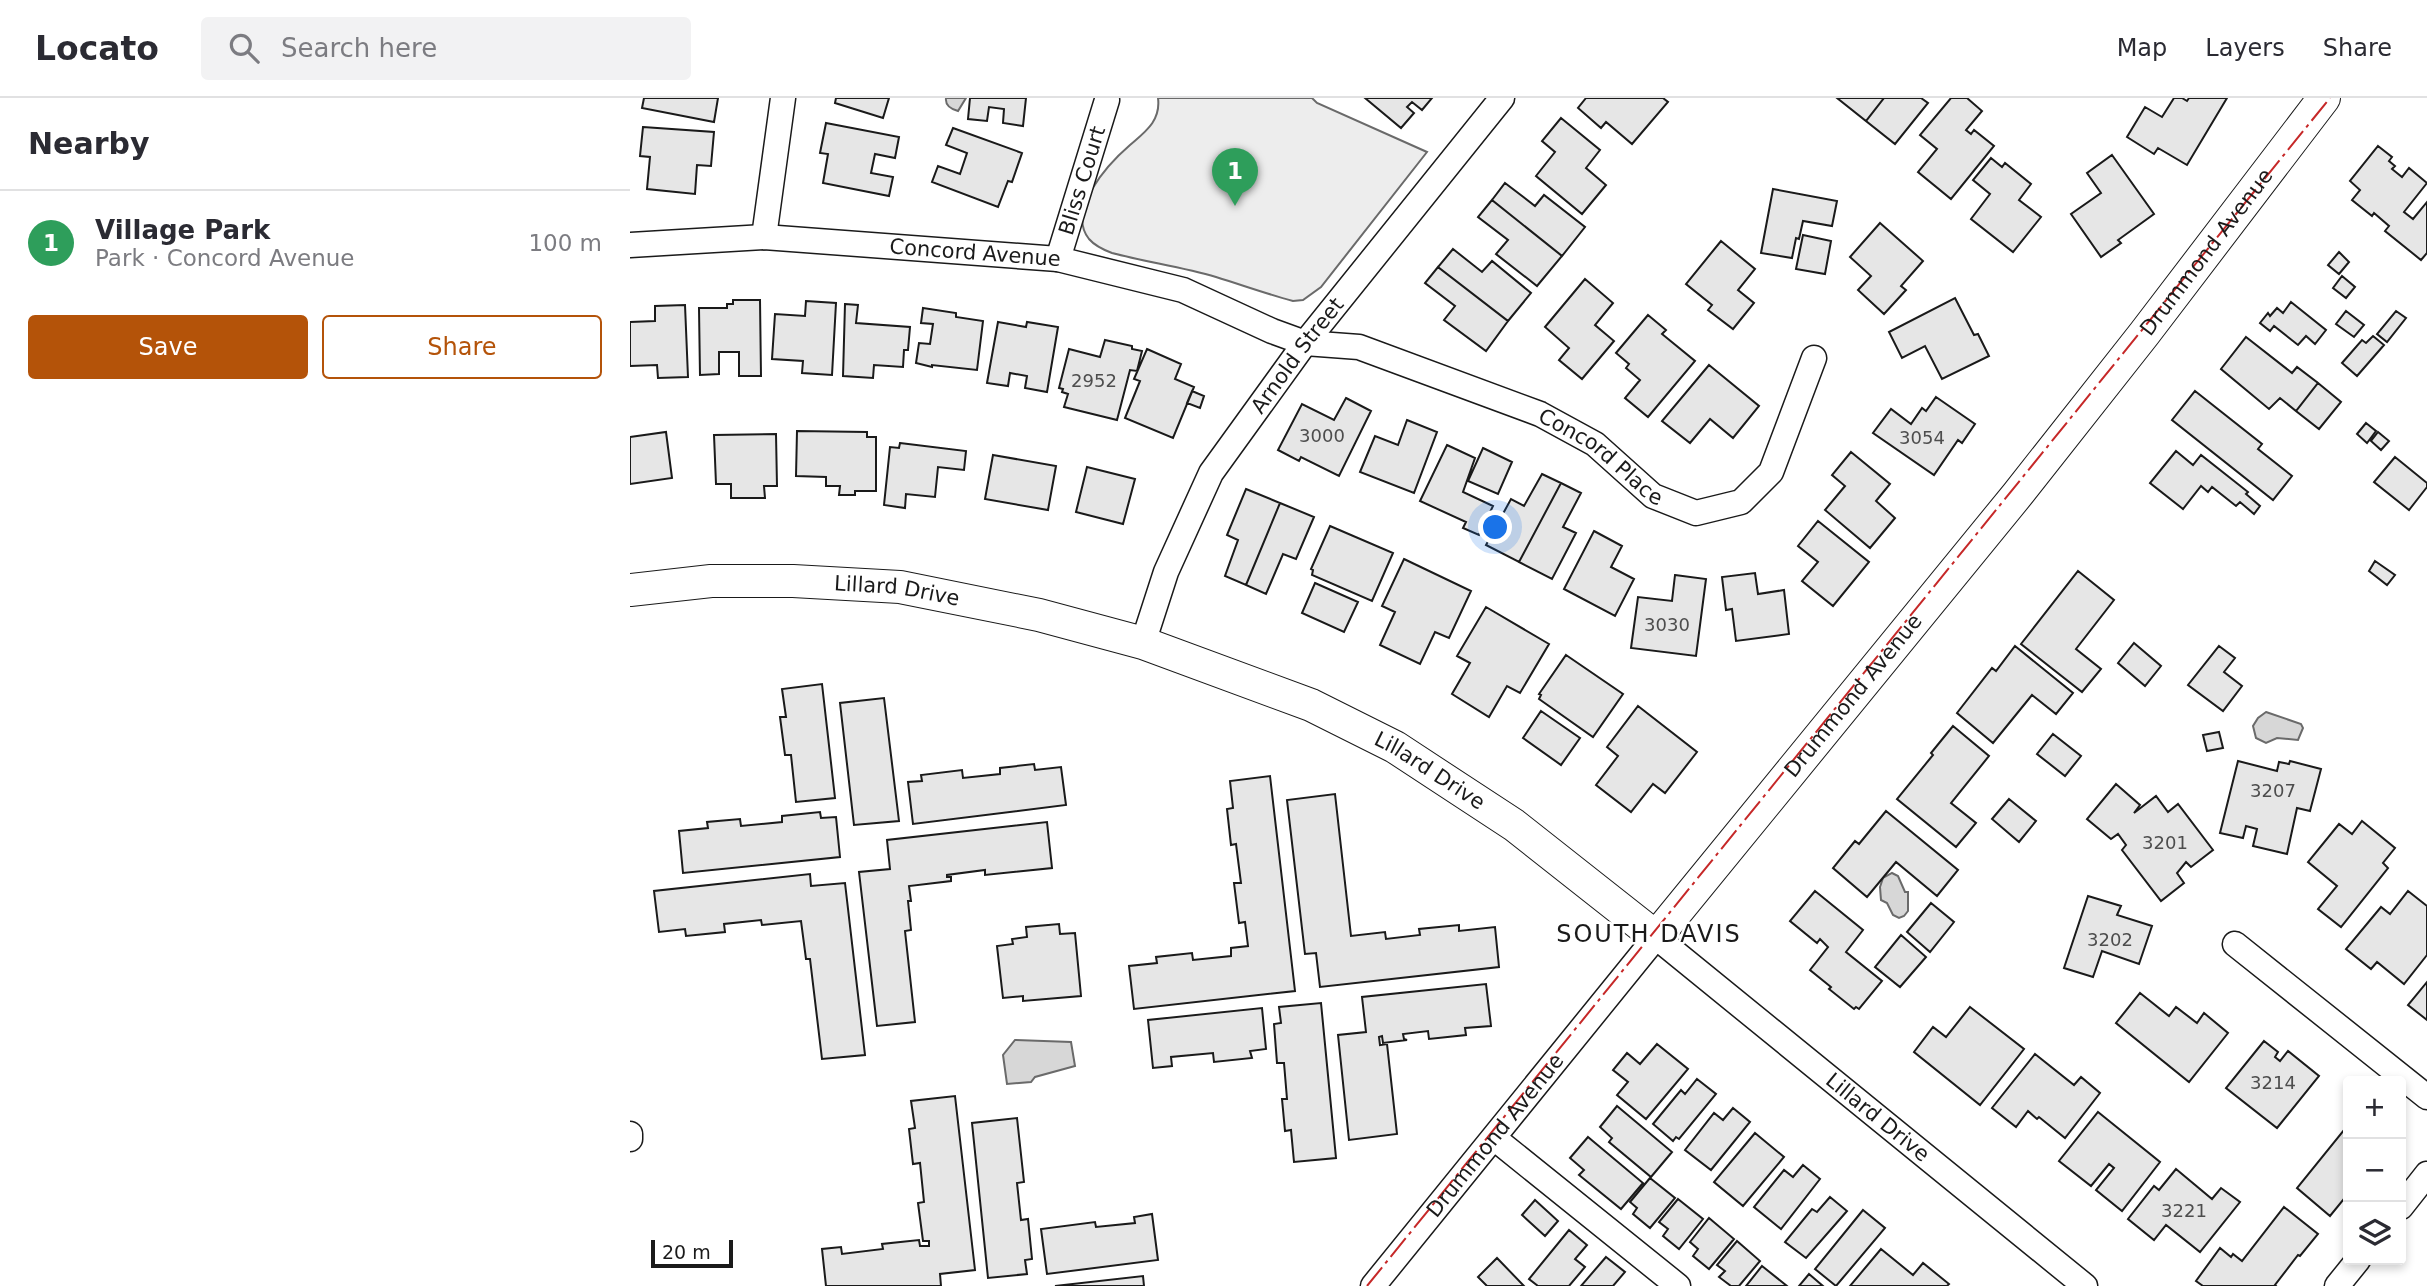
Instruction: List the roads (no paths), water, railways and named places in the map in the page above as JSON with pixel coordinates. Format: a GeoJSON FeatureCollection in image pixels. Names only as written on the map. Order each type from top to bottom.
{"type":"FeatureCollection","features":[{"type":"Feature","properties":{"kind":"street"},"geometry":{"type":"LineString","coordinates":[[765,237],[783,98]]}},
{"type":"Feature","properties":{"kind":"street","name":"Arnold Street"},"geometry":{"type":"LineString","coordinates":[[1143,643],[1166,572],[1211,473],[1305,343],[1502,98]]}},
{"type":"Feature","properties":{"kind":"street","name":"Drummond Avenue"},"geometry":{"type":"LineString","coordinates":[[1373,1286],[2025,484],[2144,334],[2324,98]]}},
{"type":"Feature","properties":{"kind":"street","name":"Bliss Court"},"geometry":{"type":"LineString","coordinates":[[1058,259],[1107,100]]}},
{"type":"Feature","properties":{"kind":"street","name":"Concord Avenue"},"geometry":{"type":"LineString","coordinates":[[630,245],[765,237],[1058,259],[1183,290],[1272,331],[1305,343]]}},
{"type":"Feature","properties":{"kind":"street","name":"Concord Place"},"geometry":{"type":"LineString","coordinates":[[1305,343],[1359,347],[1539,414],[1595,444],[1653,496],[1696,513],[1741,502],[1771,472],[1814,358]]}},
{"type":"Feature","properties":{"kind":"street","name":"Lillard Drive"},"geometry":{"type":"LineString","coordinates":[[630,590],[710,581],[793,581],[900,587],[1039,615],[1143,643],[1311,705],[1395,747],[1514,825],[2085,1286]]}},
{"type":"Feature","properties":{"kind":"street"},"geometry":{"type":"LineString","coordinates":[[2235,944],[2427,1097]]}},
{"type":"Feature","properties":{"kind":"street"},"geometry":{"type":"LineString","coordinates":[[1494,1138],[1678,1286]]}},
{"type":"Feature","properties":{"kind":"street"},"geometry":{"type":"LineString","coordinates":[[2405,1202],[2427,1174]]}},
{"type":"Feature","properties":{"kind":"street"},"geometry":{"type":"LineString","coordinates":[[2337,1286],[2354,1265]]}},
{"type":"Feature","properties":{"kind":"place","name":"Village Park"},"geometry":{"type":"Point","coordinates":[1235,206]}},
{"type":"Feature","properties":{"kind":"district","name":"SOUTH DAVIS"},"geometry":{"type":"Point","coordinates":[1649,934]}}]}
